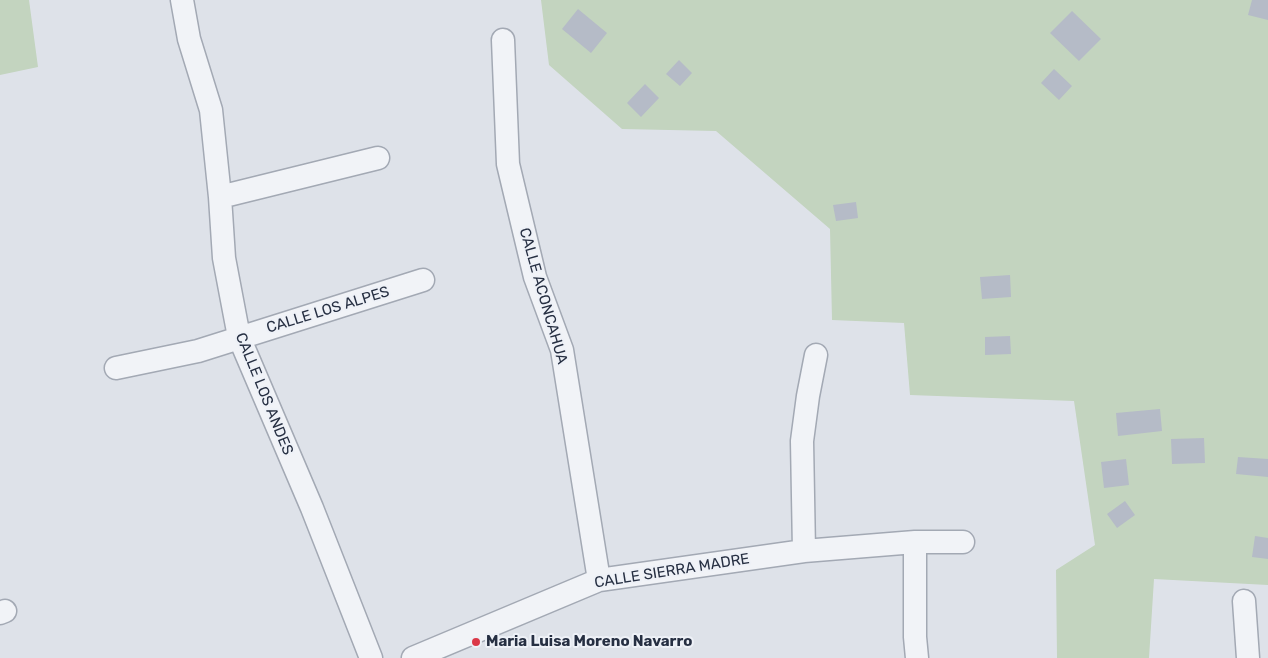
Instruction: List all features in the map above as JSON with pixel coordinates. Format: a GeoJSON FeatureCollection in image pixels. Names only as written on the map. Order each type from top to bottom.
{"type":"FeatureCollection","features":[{"type":"Feature","properties":{"kind":"street","name":"CALLE LOS ANDES"},"geometry":{"type":"LineString","coordinates":[[182,0],[189,39],[211,110],[224,258],[239,338],[312,508],[371,658]]}},
{"type":"Feature","properties":{"kind":"street","name":"CALLE ACONCAHUA"},"geometry":{"type":"LineString","coordinates":[[503,40],[508,164],[535,277],[562,350],[599,580]]}},
{"type":"Feature","properties":{"kind":"street"},"geometry":{"type":"LineString","coordinates":[[220,197],[378,158]]}},
{"type":"Feature","properties":{"kind":"street","name":"CALLE LOS ALPES"},"geometry":{"type":"LineString","coordinates":[[116,368],[198,350],[423,280]]}},
{"type":"Feature","properties":{"kind":"street"},"geometry":{"type":"LineString","coordinates":[[804,551],[802,441],[816,355]]}},
{"type":"Feature","properties":{"kind":"street"},"geometry":{"type":"LineString","coordinates":[[915,542],[915,637],[917,658]]}},
{"type":"Feature","properties":{"kind":"street","name":"CALLE SIERRA MADRE"},"geometry":{"type":"LineString","coordinates":[[413,658],[599,580],[804,551],[915,542],[963,542]]}},
{"type":"Feature","properties":{"kind":"street"},"geometry":{"type":"LineString","coordinates":[[1244,601],[1248,658]]}},
{"type":"Feature","properties":{"kind":"green space"},"geometry":{"type":"Polygon","coordinates":[[[0,0],[29,0],[38,67],[0,75],[0,0]]]}},
{"type":"Feature","properties":{"kind":"green space"},"geometry":{"type":"Polygon","coordinates":[[[541,0],[1268,0],[1268,585],[1154,579],[1149,658],[1057,658],[1056,570],[1095,545],[1074,401],[910,395],[904,323],[832,320],[830,229],[716,131],[622,129],[549,65],[541,0]]]}},
{"type":"Feature","properties":{"kind":"building"},"geometry":{"type":"Polygon","coordinates":[[[1252,0],[1268,0],[1268,20],[1248,15],[1252,0]]]}},
{"type":"Feature","properties":{"kind":"building"},"geometry":{"type":"Polygon","coordinates":[[[578,9],[607,33],[591,53],[562,29],[578,9]]]}},
{"type":"Feature","properties":{"kind":"building"},"geometry":{"type":"Polygon","coordinates":[[[1072,11],[1101,39],[1079,61],[1050,33],[1072,11]]]}},
{"type":"Feature","properties":{"kind":"building"},"geometry":{"type":"Polygon","coordinates":[[[679,60],[692,73],[680,86],[666,74],[679,60]]]}},
{"type":"Feature","properties":{"kind":"building"},"geometry":{"type":"Polygon","coordinates":[[[1054,69],[1072,86],[1059,100],[1041,83],[1054,69]]]}},
{"type":"Feature","properties":{"kind":"building"},"geometry":{"type":"Polygon","coordinates":[[[645,84],[659,98],[641,117],[627,103],[645,84]]]}},
{"type":"Feature","properties":{"kind":"building"},"geometry":{"type":"Polygon","coordinates":[[[856,202],[858,218],[836,221],[833,205],[856,202]]]}},
{"type":"Feature","properties":{"kind":"building"},"geometry":{"type":"Polygon","coordinates":[[[1010,275],[1011,297],[982,299],[980,277],[1010,275]]]}},
{"type":"Feature","properties":{"kind":"building"},"geometry":{"type":"Polygon","coordinates":[[[1010,336],[1011,354],[985,355],[985,337],[1010,336]]]}},
{"type":"Feature","properties":{"kind":"building"},"geometry":{"type":"Polygon","coordinates":[[[1160,409],[1162,431],[1118,436],[1116,413],[1160,409]]]}},
{"type":"Feature","properties":{"kind":"building"},"geometry":{"type":"Polygon","coordinates":[[[1204,438],[1205,463],[1172,464],[1171,439],[1204,438]]]}},
{"type":"Feature","properties":{"kind":"building"},"geometry":{"type":"Polygon","coordinates":[[[1238,457],[1268,459],[1268,477],[1236,474],[1238,457]]]}},
{"type":"Feature","properties":{"kind":"building"},"geometry":{"type":"Polygon","coordinates":[[[1126,459],[1129,485],[1104,488],[1101,462],[1126,459]]]}},
{"type":"Feature","properties":{"kind":"building"},"geometry":{"type":"Polygon","coordinates":[[[1125,501],[1135,515],[1117,528],[1107,514],[1125,501]]]}},
{"type":"Feature","properties":{"kind":"building"},"geometry":{"type":"Polygon","coordinates":[[[1255,536],[1268,538],[1268,559],[1252,557],[1255,536]]]}},
{"type":"Feature","properties":{"kind":"place","name":"Maria Luisa Moreno Navarro"},"geometry":{"type":"Point","coordinates":[476,642]}}]}
